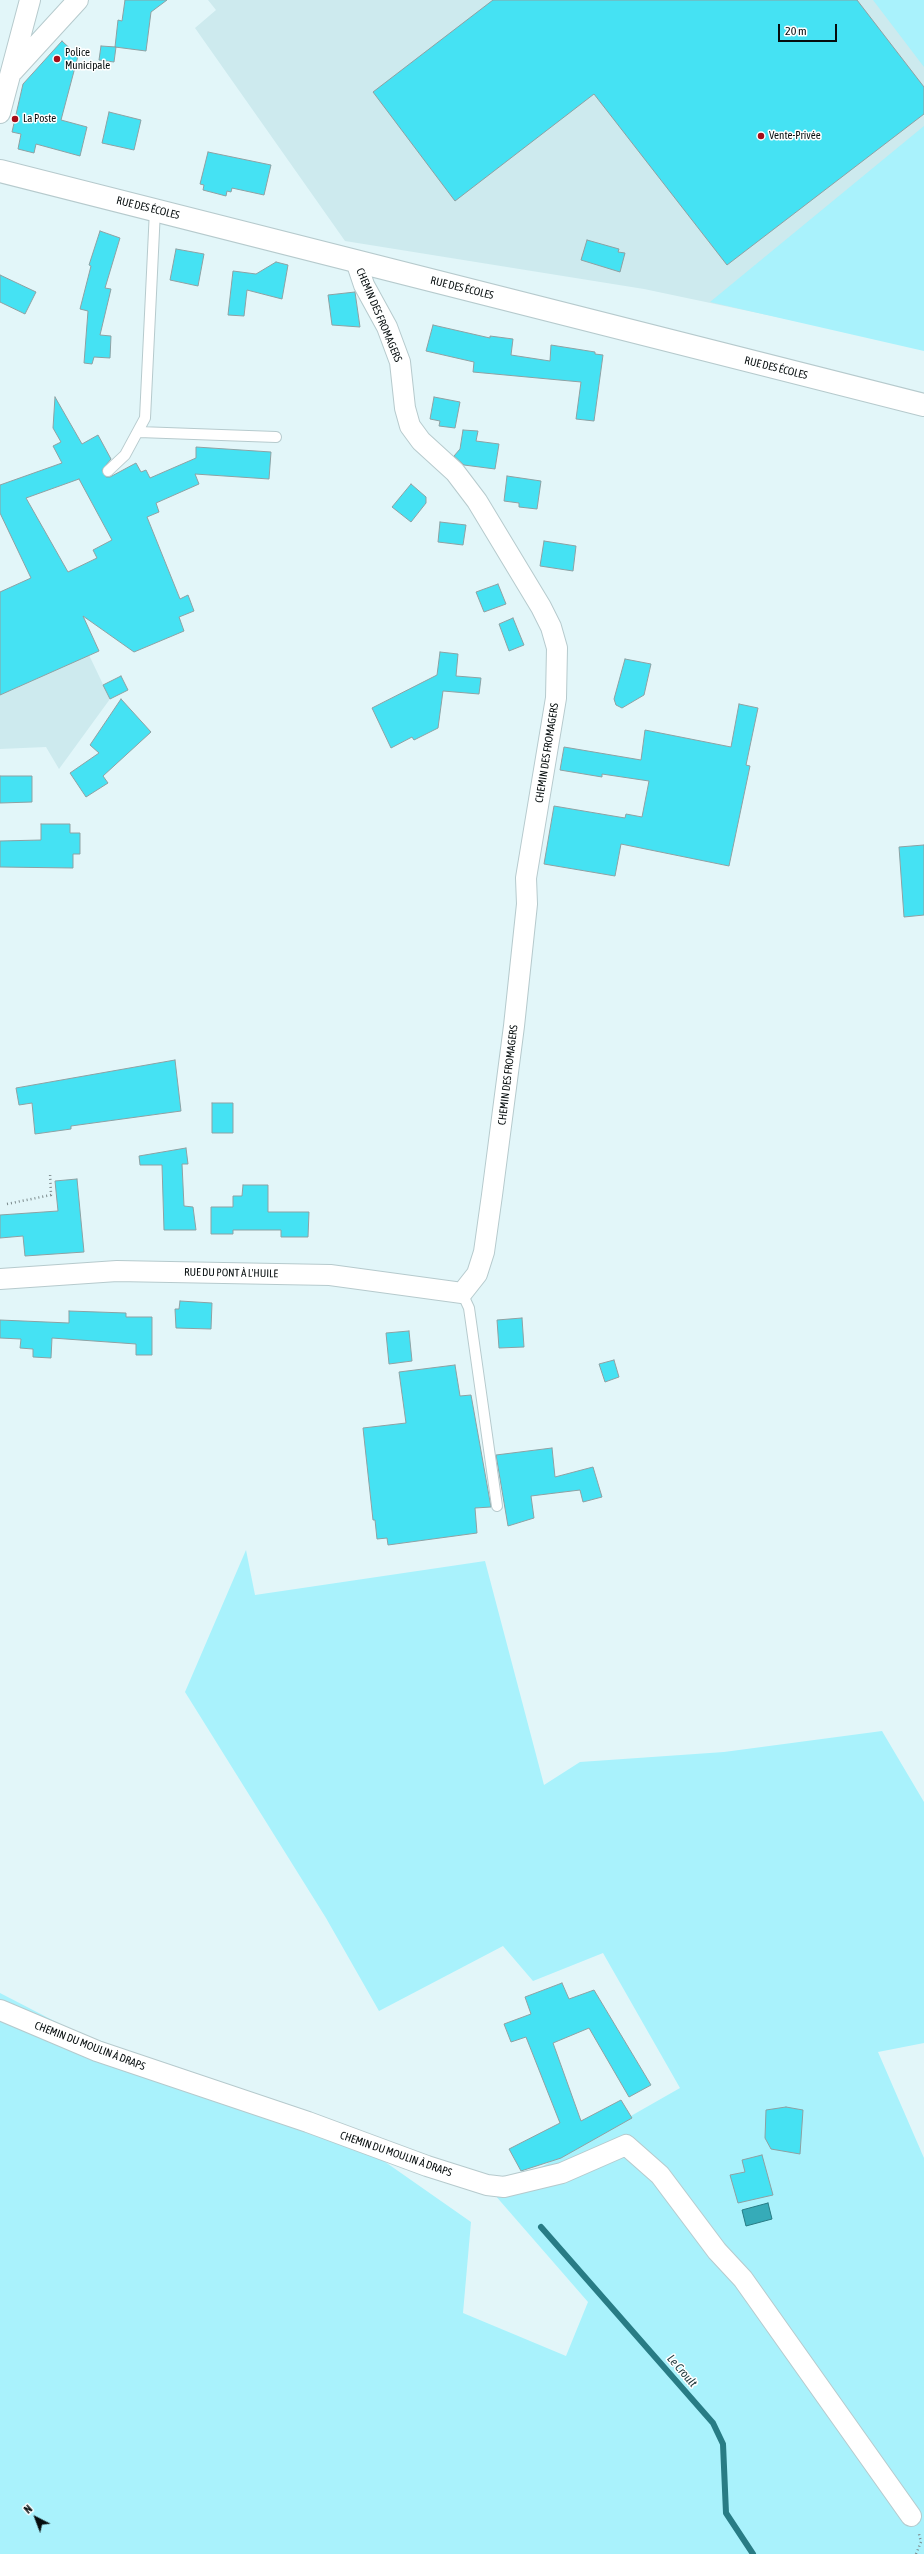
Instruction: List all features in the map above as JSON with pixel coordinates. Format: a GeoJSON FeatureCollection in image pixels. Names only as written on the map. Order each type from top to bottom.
{"type":"FeatureCollection","features":[{"type":"Feature","properties":{"kind":"street"},"geometry":{"type":"LineString","coordinates":[[0,113],[30,0]]}},
{"type":"Feature","properties":{"kind":"street"},"geometry":{"type":"LineString","coordinates":[[11,74],[78,0]]}},
{"type":"Feature","properties":{"kind":"street","name":"RUE DES ÉCOLES"},"geometry":{"type":"LineString","coordinates":[[0,171],[924,405]]}},
{"type":"Feature","properties":{"kind":"street","name":"CHEMIN DES FROMAGERS"},"geometry":{"type":"LineString","coordinates":[[356,261],[364,285],[387,327],[398,355],[403,378],[405,408],[410,426],[421,441],[455,472],[477,501],[541,607],[551,627],[557,648],[556,698],[526,878],[527,911],[484,1252],[477,1274],[462,1293]]}},
{"type":"Feature","properties":{"kind":"street","name":"RUE DU PONT À L'HUILE"},"geometry":{"type":"LineString","coordinates":[[0,1279],[117,1271],[330,1275],[462,1293]]}},
{"type":"Feature","properties":{"kind":"street","name":"CHEMIN DU MOULIN À DRAPS"},"geometry":{"type":"LineString","coordinates":[[0,2010],[98,2051],[308,2122],[427,2166],[487,2185],[504,2187],[562,2173],[626,2145],[660,2175],[717,2250],[743,2279],[911,2516]]}},
{"type":"Feature","properties":{"kind":"lane"},"geometry":{"type":"LineString","coordinates":[[108,471],[125,455],[139,432],[145,418],[155,210]]}},
{"type":"Feature","properties":{"kind":"lane"},"geometry":{"type":"LineString","coordinates":[[139,432],[276,437]]}},
{"type":"Feature","properties":{"kind":"lane"},"geometry":{"type":"LineString","coordinates":[[462,1293],[469,1308],[497,1506]]}},
{"type":"Feature","properties":{"kind":"path"},"geometry":{"type":"LineString","coordinates":[[7,1204],[51,1196],[50,1172]]}},
{"type":"Feature","properties":{"kind":"shaded area"},"geometry":{"type":"Polygon","coordinates":[[[208,0],[924,0],[924,348],[644,289],[345,241],[195,28],[216,10],[208,0]]]}},
{"type":"Feature","properties":{"kind":"shaded area"},"geometry":{"type":"Polygon","coordinates":[[[873,0],[924,0],[924,67],[873,0]]]}},
{"type":"Feature","properties":{"kind":"shaded area"},"geometry":{"type":"Polygon","coordinates":[[[924,126],[924,351],[710,302],[924,126]]]}},
{"type":"Feature","properties":{"kind":"shaded area"},"geometry":{"type":"Polygon","coordinates":[[[89,655],[110,699],[59,769],[46,747],[0,749],[0,690],[3,694],[89,655]]]}},
{"type":"Feature","properties":{"kind":"shaded area"},"geometry":{"type":"Polygon","coordinates":[[[246,1550],[255,1595],[485,1561],[544,1785],[580,1762],[724,1752],[882,1731],[924,1802],[924,2043],[878,2052],[924,2158],[924,2554],[0,2554],[0,1993],[178,2085],[381,2159],[471,2222],[463,2313],[566,2356],[588,2302],[494,2194],[680,2088],[603,1953],[533,1981],[503,1946],[379,2011],[326,1918],[185,1692],[246,1550]]]}},
{"type":"Feature","properties":{"kind":"shaded area"},"geometry":{"type":"Polygon","coordinates":[[[768,2203],[772,2219],[746,2226],[742,2210],[768,2203]]]}},
{"type":"Feature","properties":{"kind":"building"},"geometry":{"type":"Polygon","coordinates":[[[125,0],[167,0],[151,12],[146,51],[115,47],[118,20],[122,21],[125,0]]]}},
{"type":"Feature","properties":{"kind":"building","name":"Vente-Privée"},"geometry":{"type":"Polygon","coordinates":[[[493,0],[857,0],[924,87],[924,114],[727,265],[594,94],[455,201],[373,92],[493,0]]]}},
{"type":"Feature","properties":{"kind":"building"},"geometry":{"type":"Polygon","coordinates":[[[62,41],[78,56],[61,120],[87,127],[80,156],[36,144],[34,153],[18,149],[21,134],[12,132],[23,84],[62,41]]]}},
{"type":"Feature","properties":{"kind":"building"},"geometry":{"type":"Polygon","coordinates":[[[101,46],[116,47],[114,62],[99,60],[101,46]]]}},
{"type":"Feature","properties":{"kind":"building"},"geometry":{"type":"Polygon","coordinates":[[[109,112],[141,120],[134,150],[102,143],[109,112]]]}},
{"type":"Feature","properties":{"kind":"building"},"geometry":{"type":"Polygon","coordinates":[[[208,152],[271,165],[264,195],[232,188],[231,192],[227,191],[226,196],[203,190],[204,185],[200,184],[208,152]]]}},
{"type":"Feature","properties":{"kind":"building"},"geometry":{"type":"Polygon","coordinates":[[[100,231],[120,238],[105,288],[111,289],[100,335],[111,336],[110,358],[94,357],[92,364],[84,363],[88,311],[80,309],[91,266],[89,265],[100,231]]]}},
{"type":"Feature","properties":{"kind":"building"},"geometry":{"type":"Polygon","coordinates":[[[587,240],[619,249],[618,252],[625,253],[620,272],[581,260],[587,240]]]}},
{"type":"Feature","properties":{"kind":"building"},"geometry":{"type":"Polygon","coordinates":[[[176,249],[204,254],[198,286],[170,280],[176,249]]]}},
{"type":"Feature","properties":{"kind":"building"},"geometry":{"type":"Polygon","coordinates":[[[276,262],[288,265],[282,299],[247,290],[244,316],[228,315],[233,271],[256,274],[276,262]]]}},
{"type":"Feature","properties":{"kind":"building"},"geometry":{"type":"Polygon","coordinates":[[[0,275],[36,292],[25,314],[0,302],[0,275]]]}},
{"type":"Feature","properties":{"kind":"building"},"geometry":{"type":"Polygon","coordinates":[[[355,292],[360,327],[332,325],[328,295],[355,292]]]}},
{"type":"Feature","properties":{"kind":"building"},"geometry":{"type":"Polygon","coordinates":[[[433,325],[490,338],[490,336],[513,339],[511,355],[550,361],[551,345],[595,352],[595,354],[603,355],[594,421],[576,419],[581,382],[473,372],[474,362],[426,351],[433,325]]]}},
{"type":"Feature","properties":{"kind":"building"},"geometry":{"type":"Polygon","coordinates":[[[55,397],[82,444],[98,435],[111,459],[102,470],[106,477],[110,477],[136,463],[141,472],[146,470],[150,478],[196,458],[196,447],[271,452],[269,479],[195,474],[199,484],[156,503],[159,512],[147,517],[180,599],[188,595],[194,611],[179,617],[184,631],[134,652],[83,616],[99,651],[0,695],[0,592],[31,578],[0,513],[0,485],[62,463],[53,446],[61,442],[53,428],[55,397]],[[79,479],[26,498],[68,572],[97,558],[93,550],[112,540],[79,479]]]}},
{"type":"Feature","properties":{"kind":"building"},"geometry":{"type":"Polygon","coordinates":[[[434,397],[460,402],[455,428],[439,426],[440,421],[430,419],[434,397]]]}},
{"type":"Feature","properties":{"kind":"building"},"geometry":{"type":"Polygon","coordinates":[[[463,430],[478,431],[476,441],[499,444],[495,469],[464,465],[454,456],[460,449],[463,430]]]}},
{"type":"Feature","properties":{"kind":"building"},"geometry":{"type":"Polygon","coordinates":[[[507,476],[541,481],[537,509],[519,507],[519,503],[504,501],[507,476]]]}},
{"type":"Feature","properties":{"kind":"building"},"geometry":{"type":"Polygon","coordinates":[[[411,484],[426,497],[426,503],[411,522],[392,507],[411,484]]]}},
{"type":"Feature","properties":{"kind":"building"},"geometry":{"type":"Polygon","coordinates":[[[440,522],[466,525],[463,545],[438,542],[440,522]]]}},
{"type":"Feature","properties":{"kind":"building"},"geometry":{"type":"Polygon","coordinates":[[[544,541],[576,546],[573,571],[540,566],[544,541]]]}},
{"type":"Feature","properties":{"kind":"building"},"geometry":{"type":"Polygon","coordinates":[[[498,584],[506,604],[484,612],[476,592],[498,584]]]}},
{"type":"Feature","properties":{"kind":"building"},"geometry":{"type":"Polygon","coordinates":[[[513,618],[524,645],[509,651],[499,624],[513,618]]]}},
{"type":"Feature","properties":{"kind":"building"},"geometry":{"type":"Polygon","coordinates":[[[440,652],[458,654],[456,676],[481,678],[479,694],[443,691],[438,728],[414,740],[412,737],[391,748],[372,708],[437,675],[440,652]]]}},
{"type":"Feature","properties":{"kind":"building"},"geometry":{"type":"Polygon","coordinates":[[[625,659],[651,664],[644,695],[622,708],[616,705],[614,699],[625,659]]]}},
{"type":"Feature","properties":{"kind":"building"},"geometry":{"type":"Polygon","coordinates":[[[121,676],[128,690],[110,699],[103,685],[121,676]]]}},
{"type":"Feature","properties":{"kind":"building"},"geometry":{"type":"Polygon","coordinates":[[[121,699],[151,732],[103,776],[108,783],[86,797],[70,773],[99,753],[90,745],[121,699]]]}},
{"type":"Feature","properties":{"kind":"building"},"geometry":{"type":"Polygon","coordinates":[[[739,704],[758,708],[746,765],[750,766],[729,866],[621,844],[615,876],[544,864],[554,806],[625,818],[626,814],[642,817],[649,781],[602,774],[602,777],[560,770],[564,747],[641,760],[645,730],[731,747],[739,704]]]}},
{"type":"Feature","properties":{"kind":"building"},"geometry":{"type":"Polygon","coordinates":[[[0,776],[32,776],[32,802],[0,803],[0,776]]]}},
{"type":"Feature","properties":{"kind":"building"},"geometry":{"type":"Polygon","coordinates":[[[41,824],[70,824],[70,833],[80,833],[80,854],[73,854],[73,868],[0,867],[0,841],[41,840],[41,824]]]}},
{"type":"Feature","properties":{"kind":"building"},"geometry":{"type":"Polygon","coordinates":[[[924,845],[924,915],[904,917],[899,847],[924,845]]]}},
{"type":"Feature","properties":{"kind":"building"},"geometry":{"type":"Polygon","coordinates":[[[175,1060],[181,1111],[71,1126],[71,1129],[35,1134],[32,1103],[19,1105],[16,1088],[175,1060]]]}},
{"type":"Feature","properties":{"kind":"building"},"geometry":{"type":"Polygon","coordinates":[[[212,1103],[233,1103],[233,1133],[212,1133],[212,1103]]]}},
{"type":"Feature","properties":{"kind":"building"},"geometry":{"type":"Polygon","coordinates":[[[186,1148],[188,1164],[182,1164],[184,1206],[193,1207],[196,1230],[164,1230],[162,1165],[140,1165],[139,1156],[186,1148]]]}},
{"type":"Feature","properties":{"kind":"building"},"geometry":{"type":"Polygon","coordinates":[[[77,1179],[84,1252],[25,1256],[23,1236],[0,1238],[0,1215],[58,1211],[55,1181],[77,1179]]]}},
{"type":"Feature","properties":{"kind":"building"},"geometry":{"type":"Polygon","coordinates":[[[243,1185],[268,1185],[268,1212],[309,1212],[308,1237],[281,1237],[281,1230],[233,1230],[233,1234],[211,1234],[211,1207],[233,1207],[233,1196],[242,1196],[243,1185]]]}},
{"type":"Feature","properties":{"kind":"building"},"geometry":{"type":"Polygon","coordinates":[[[180,1301],[212,1303],[211,1329],[176,1328],[175,1309],[179,1309],[180,1301]]]}},
{"type":"Feature","properties":{"kind":"building"},"geometry":{"type":"Polygon","coordinates":[[[69,1311],[126,1313],[126,1317],[152,1317],[152,1355],[136,1355],[136,1344],[52,1338],[51,1358],[33,1357],[33,1349],[20,1348],[21,1339],[0,1338],[0,1320],[69,1323],[69,1311]]]}},
{"type":"Feature","properties":{"kind":"building"},"geometry":{"type":"Polygon","coordinates":[[[522,1318],[524,1347],[499,1348],[497,1320],[522,1318]]]}},
{"type":"Feature","properties":{"kind":"building"},"geometry":{"type":"Polygon","coordinates":[[[409,1331],[412,1361],[389,1364],[386,1333],[409,1331]]]}},
{"type":"Feature","properties":{"kind":"building"},"geometry":{"type":"Polygon","coordinates":[[[614,1360],[619,1377],[605,1382],[599,1364],[614,1360]]]}},
{"type":"Feature","properties":{"kind":"building"},"geometry":{"type":"Polygon","coordinates":[[[455,1365],[460,1396],[471,1395],[491,1507],[475,1508],[477,1533],[388,1545],[387,1538],[377,1539],[375,1520],[373,1520],[363,1428],[406,1423],[399,1372],[455,1365]]]}},
{"type":"Feature","properties":{"kind":"building"},"geometry":{"type":"Polygon","coordinates":[[[552,1448],[555,1477],[593,1467],[602,1497],[583,1502],[580,1490],[531,1496],[534,1518],[508,1526],[496,1455],[552,1448]]]}},
{"type":"Feature","properties":{"kind":"building"},"geometry":{"type":"Polygon","coordinates":[[[562,1983],[569,1999],[594,1990],[651,2085],[629,2097],[589,2028],[553,2043],[581,2121],[621,2100],[632,2118],[561,2158],[521,2171],[509,2149],[560,2123],[526,2037],[511,2042],[504,2024],[531,2014],[525,1997],[562,1983]]]}},
{"type":"Feature","properties":{"kind":"building"},"geometry":{"type":"Polygon","coordinates":[[[786,2107],[803,2110],[800,2154],[771,2149],[765,2138],[766,2110],[786,2107]]]}},
{"type":"Feature","properties":{"kind":"building"},"geometry":{"type":"Polygon","coordinates":[[[762,2155],[773,2195],[738,2203],[730,2175],[745,2172],[742,2160],[762,2155]]]}},
{"type":"Feature","properties":{"kind":"waterway","name":"Le Croult"},"geometry":{"type":"LineString","coordinates":[[541,2227],[713,2423],[723,2444],[726,2513],[753,2554]]}},
{"type":"Feature","properties":{"kind":"place","name":"Police Municipale"},"geometry":{"type":"Point","coordinates":[57,59]}},
{"type":"Feature","properties":{"kind":"place","name":"La Poste"},"geometry":{"type":"Point","coordinates":[15,119]}},
{"type":"Feature","properties":{"kind":"place","name":"Vente-Privée"},"geometry":{"type":"Point","coordinates":[761,136]}}]}
